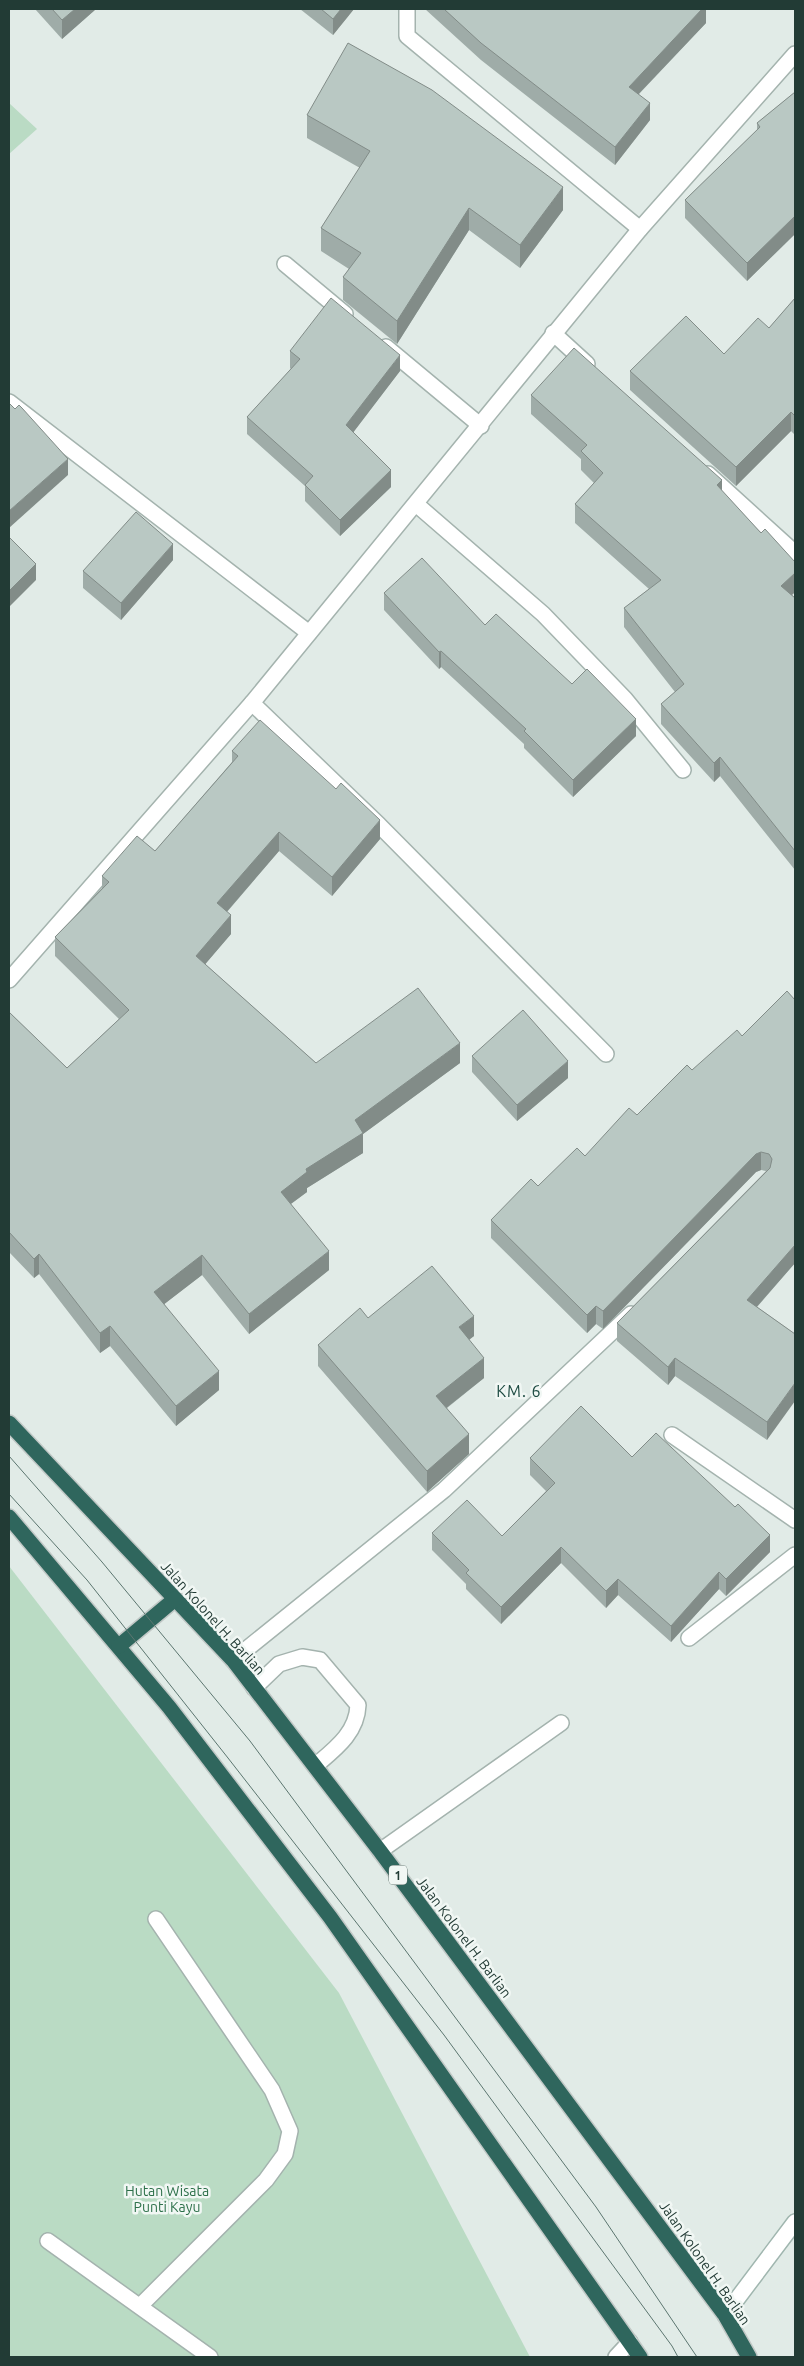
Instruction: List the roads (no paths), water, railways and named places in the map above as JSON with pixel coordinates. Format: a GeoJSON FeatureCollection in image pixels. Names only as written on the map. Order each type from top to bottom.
{"type":"FeatureCollection","features":[{"type":"Feature","properties":{"kind":"highway","name":"Jalan Kolonel H. Barlian"},"geometry":{"type":"LineString","coordinates":[[9,1423],[233,1660],[380,1852],[725,2315],[749,2357]]}},
{"type":"Feature","properties":{"kind":"highway"},"geometry":{"type":"LineString","coordinates":[[9,1517],[169,1706],[330,1917],[640,2357]]}},
{"type":"Feature","properties":{"kind":"highway"},"geometry":{"type":"LineString","coordinates":[[119,1646],[175,1599]]}},
{"type":"Feature","properties":{"kind":"street"},"geometry":{"type":"LineString","coordinates":[[407,9],[407,36],[640,228]]}},
{"type":"Feature","properties":{"kind":"street"},"geometry":{"type":"LineString","coordinates":[[9,980],[252,704],[481,426],[553,333],[640,228],[795,54]]}},
{"type":"Feature","properties":{"kind":"street"},"geometry":{"type":"LineString","coordinates":[[285,264],[360,326]]}},
{"type":"Feature","properties":{"kind":"street"},"geometry":{"type":"LineString","coordinates":[[553,333],[597,373]]}},
{"type":"Feature","properties":{"kind":"street"},"geometry":{"type":"LineString","coordinates":[[375,339],[481,426]]}},
{"type":"Feature","properties":{"kind":"street"},"geometry":{"type":"LineString","coordinates":[[9,402],[309,633]]}},
{"type":"Feature","properties":{"kind":"street"},"geometry":{"type":"LineString","coordinates":[[700,467],[795,553]]}},
{"type":"Feature","properties":{"kind":"street"},"geometry":{"type":"LineString","coordinates":[[416,504],[543,614],[625,699],[684,770]]}},
{"type":"Feature","properties":{"kind":"street"},"geometry":{"type":"LineString","coordinates":[[252,704],[379,825],[606,1054]]}},
{"type":"Feature","properties":{"kind":"street"},"geometry":{"type":"LineString","coordinates":[[233,1660],[444,1490],[641,1303]]}},
{"type":"Feature","properties":{"kind":"street"},"geometry":{"type":"LineString","coordinates":[[672,1435],[795,1520]]}},
{"type":"Feature","properties":{"kind":"street"},"geometry":{"type":"LineString","coordinates":[[689,1638],[795,1555]]}},
{"type":"Feature","properties":{"kind":"street"},"geometry":{"type":"LineString","coordinates":[[254,1688],[279,1664],[302,1657],[320,1660],[358,1705],[358,1718],[343,1742],[315,1766]]}},
{"type":"Feature","properties":{"kind":"street"},"geometry":{"type":"LineString","coordinates":[[380,1852],[561,1723]]}},
{"type":"Feature","properties":{"kind":"street"},"geometry":{"type":"LineString","coordinates":[[140,2306],[266,2180],[285,2154],[290,2131],[272,2090],[156,1919]]}},
{"type":"Feature","properties":{"kind":"street"},"geometry":{"type":"LineString","coordinates":[[725,2315],[795,2222]]}},
{"type":"Feature","properties":{"kind":"street"},"geometry":{"type":"LineString","coordinates":[[48,2241],[210,2357]]}},
{"type":"Feature","properties":{"kind":"street"},"geometry":{"type":"LineString","coordinates":[[616,2357],[630,2342]]}},
{"type":"Feature","properties":{"kind":"tram line"},"geometry":{"type":"LineString","coordinates":[[9,1456],[102,1562],[250,1741],[596,2207],[697,2357]]}},
{"type":"Feature","properties":{"kind":"tram line"},"geometry":{"type":"LineString","coordinates":[[9,1494],[87,1580],[444,2035],[672,2346],[678,2357]]}},
{"type":"Feature","properties":{"kind":"district","name":"KM. 6"},"geometry":{"type":"Point","coordinates":[519,1391]}},
{"type":"Feature","properties":{"kind":"park label","name":"Hutan Wisata Punti Kayu"},"geometry":{"type":"Point","coordinates":[167,2200]}}]}
